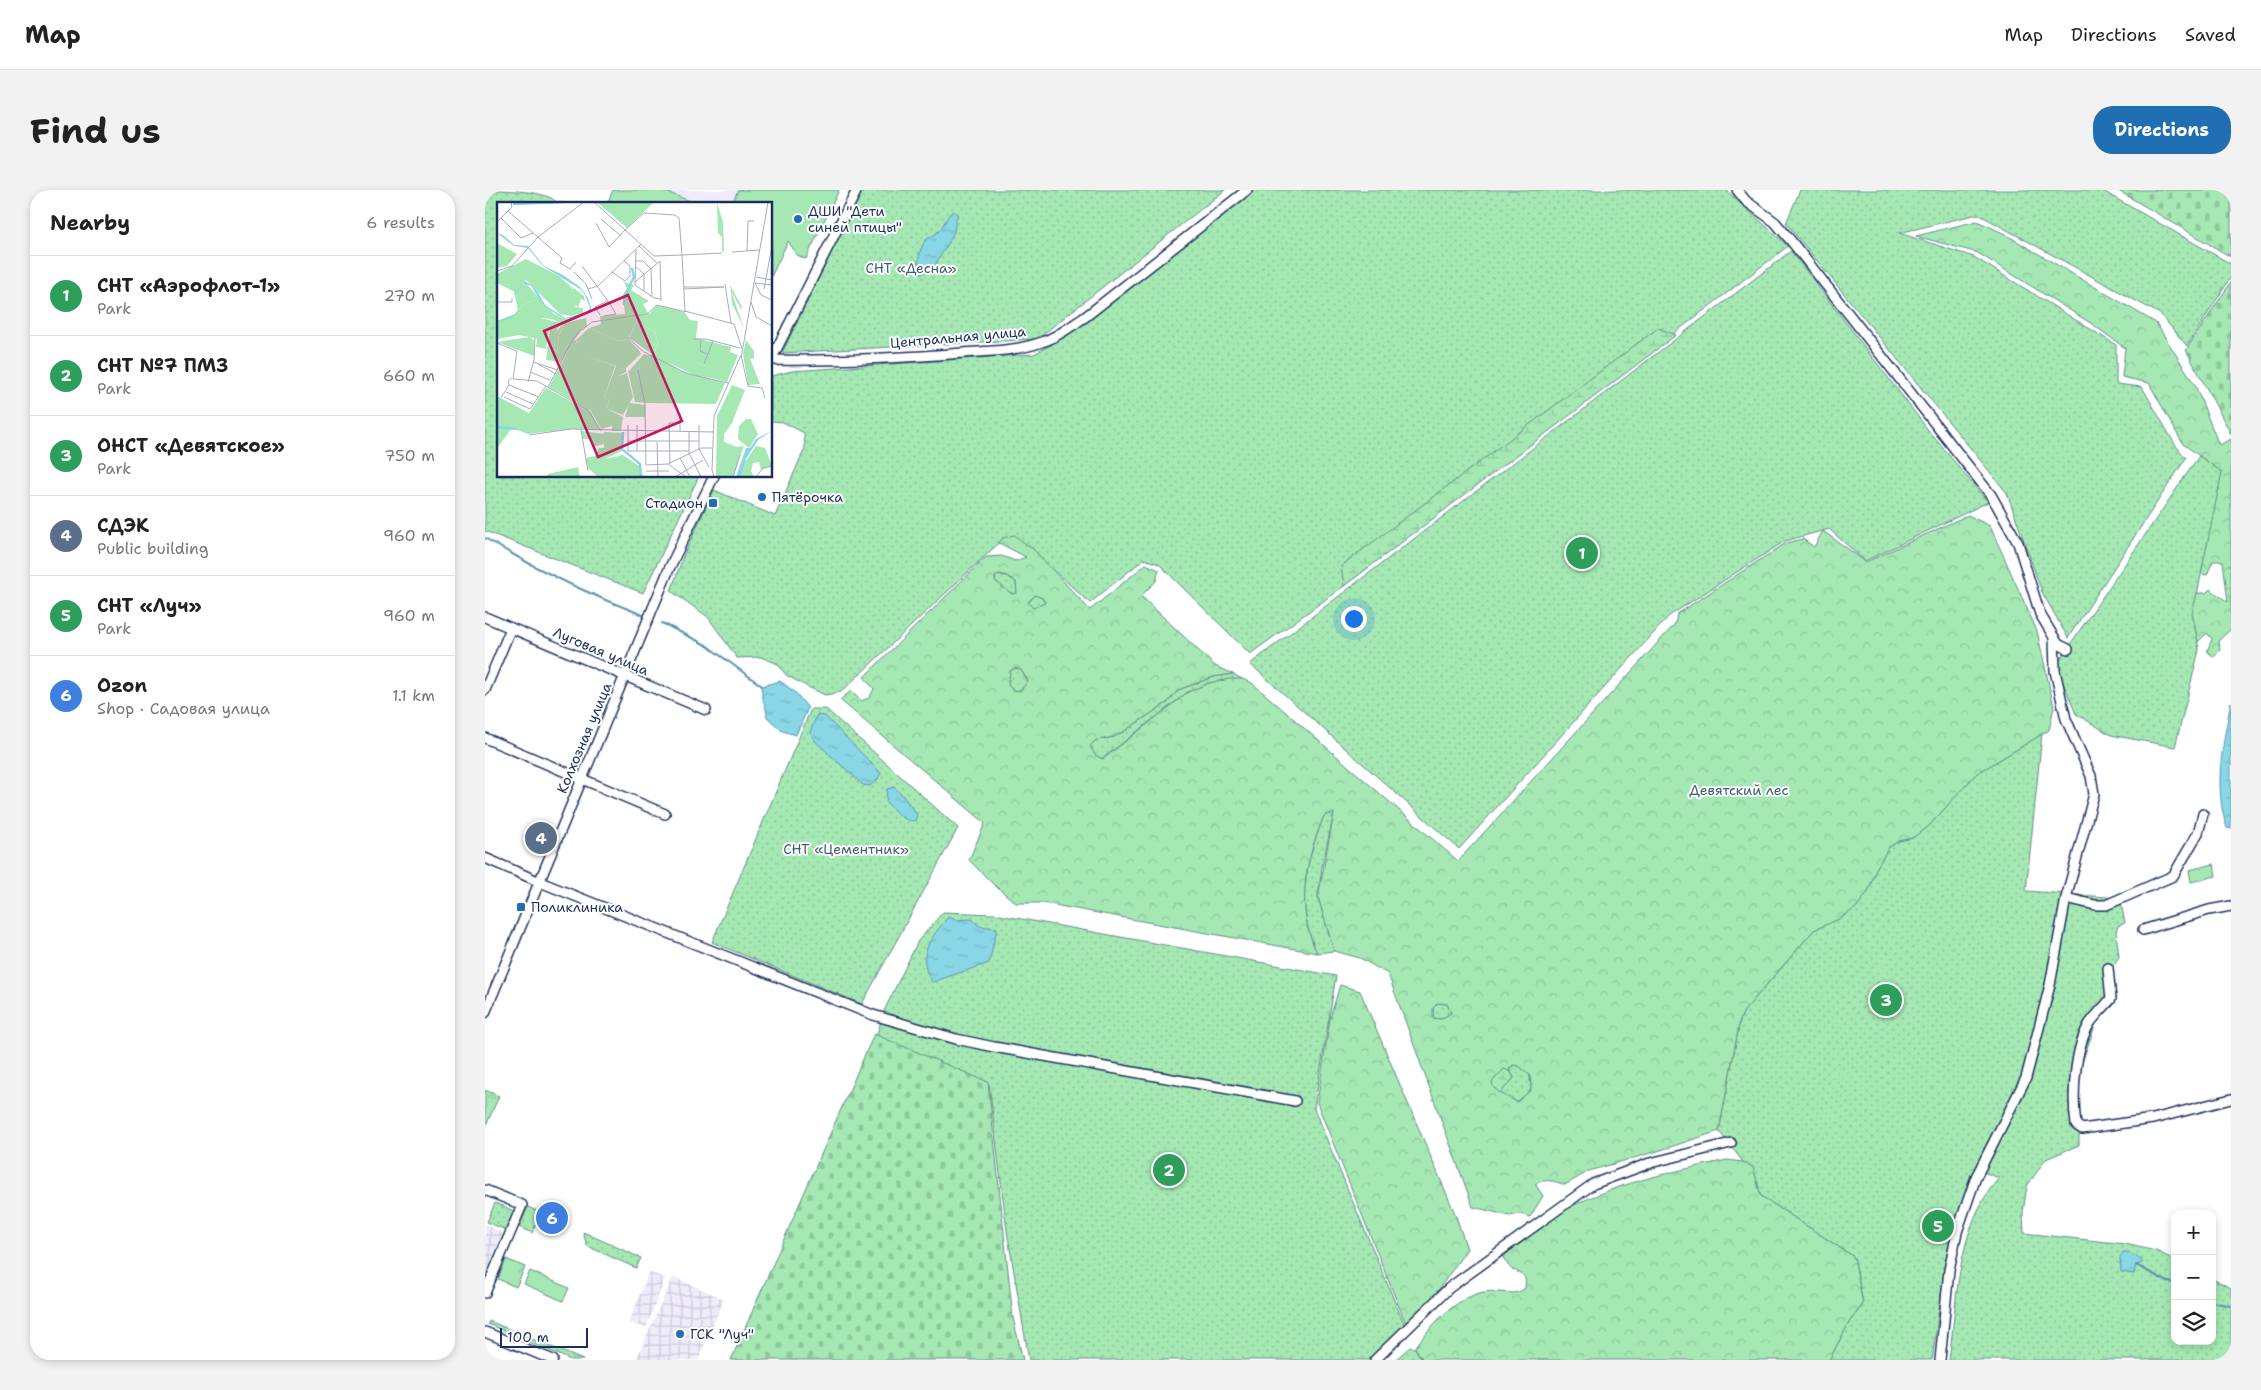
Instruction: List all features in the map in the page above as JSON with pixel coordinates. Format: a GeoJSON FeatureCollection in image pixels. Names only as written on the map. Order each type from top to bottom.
{"type":"FeatureCollection","features":[{"type":"Feature","properties":{"kind":"street"},"geometry":{"type":"LineString","coordinates":[[773,356],[857,190]]}},
{"type":"Feature","properties":{"kind":"street","name":"Центральная улица"},"geometry":{"type":"LineString","coordinates":[[773,360],[928,356],[992,351],[1041,343],[1058,336],[1085,317],[1247,190]]}},
{"type":"Feature","properties":{"kind":"street"},"geometry":{"type":"LineString","coordinates":[[1737,190],[1746,201],[1775,222],[1792,242],[1991,495],[2018,543],[2040,614],[2058,644],[2068,649]]}},
{"type":"Feature","properties":{"kind":"street","name":"Колхозная улица"},"geometry":{"type":"LineString","coordinates":[[485,1013],[669,569],[713,478]]}},
{"type":"Feature","properties":{"kind":"street","name":"Луговая улица"},"geometry":{"type":"LineString","coordinates":[[485,617],[706,710]]}},
{"type":"Feature","properties":{"kind":"street"},"geometry":{"type":"LineString","coordinates":[[485,690],[511,628]]}},
{"type":"Feature","properties":{"kind":"street"},"geometry":{"type":"LineString","coordinates":[[1939,1360],[1949,1270],[1957,1232],[1975,1176],[2025,1082],[2050,984],[2066,898],[2094,794],[2085,762],[2066,719],[2055,671],[2054,638]]}},
{"type":"Feature","properties":{"kind":"street"},"geometry":{"type":"LineString","coordinates":[[485,738],[665,814]]}},
{"type":"Feature","properties":{"kind":"street"},"geometry":{"type":"LineString","coordinates":[[2066,898],[2095,905],[2106,905],[2173,876],[2198,833],[2203,814]]}},
{"type":"Feature","properties":{"kind":"street"},"geometry":{"type":"LineString","coordinates":[[485,858],[540,882],[625,914],[867,1013],[956,1039],[1295,1101]]}},
{"type":"Feature","properties":{"kind":"street"},"geometry":{"type":"LineString","coordinates":[[2143,930],[2209,910],[2231,906]]}},
{"type":"Feature","properties":{"kind":"street"},"geometry":{"type":"LineString","coordinates":[[2108,968],[2111,999],[2086,1032],[2076,1069],[2073,1100],[2077,1125],[2082,1128],[2153,1119],[2231,1099]]}},
{"type":"Feature","properties":{"kind":"street"},"geometry":{"type":"LineString","coordinates":[[1375,1360],[1449,1288],[1593,1184],[1650,1163],[1731,1144]]}},
{"type":"Feature","properties":{"kind":"street"},"geometry":{"type":"LineString","coordinates":[[485,1190],[522,1205],[485,1293]]}},
{"type":"Feature","properties":{"kind":"street"},"geometry":{"type":"LineString","coordinates":[[485,1332],[553,1360]]}},
{"type":"Feature","properties":{"kind":"shaded area"},"geometry":{"type":"Polygon","coordinates":[[[661,190],[738,190],[733,202],[693,202],[661,190]]]}},
{"type":"Feature","properties":{"kind":"shaded area"},"geometry":{"type":"Polygon","coordinates":[[[485,1225],[503,1233],[485,1275],[485,1225]]]}},
{"type":"Feature","properties":{"kind":"shaded area"},"geometry":{"type":"Polygon","coordinates":[[[649,1272],[665,1278],[646,1328],[629,1322],[649,1272]]]}},
{"type":"Feature","properties":{"kind":"shaded area"},"geometry":{"type":"Polygon","coordinates":[[[673,1277],[724,1299],[698,1360],[636,1360],[673,1277]]]}},
{"type":"Feature","properties":{"kind":"green space"},"geometry":{"type":"Polygon","coordinates":[[[485,190],[536,193],[553,199],[556,202],[497,202],[497,478],[698,478],[643,593],[485,531],[485,190]]]}},
{"type":"Feature","properties":{"kind":"green space"},"geometry":{"type":"Polygon","coordinates":[[[613,190],[661,190],[693,202],[608,202],[613,190]]]}},
{"type":"Feature","properties":{"kind":"green space","name":"ДШИ \"Дети синей птицы\""},"geometry":{"type":"Polygon","coordinates":[[[738,190],[839,190],[806,259],[797,255],[788,241],[773,273],[773,202],[733,202],[738,190]]]}},
{"type":"Feature","properties":{"kind":"green space","name":"СНТ «Десна»"},"geometry":{"type":"Polygon","coordinates":[[[862,190],[1225,190],[1037,339],[782,353],[862,190]]]}},
{"type":"Feature","properties":{"kind":"green space"},"geometry":{"type":"Polygon","coordinates":[[[1255,190],[1726,190],[1788,246],[1344,586],[1250,654],[1159,564],[1144,559],[1090,603],[1029,548],[1001,541],[841,692],[825,695],[786,675],[778,664],[761,657],[737,658],[708,617],[671,591],[683,557],[714,490],[775,516],[805,448],[804,433],[783,422],[773,421],[773,376],[792,371],[1034,354],[1051,345],[1093,316],[1255,190]]]}},
{"type":"Feature","properties":{"kind":"green space"},"geometry":{"type":"Polygon","coordinates":[[[1800,190],[2101,190],[2231,264],[2231,277],[2187,346],[2160,314],[1978,214],[1899,233],[1974,257],[2116,345],[2116,384],[2142,387],[2176,446],[2186,458],[2068,638],[2042,592],[2007,493],[1786,223],[1800,190]]]}},
{"type":"Feature","properties":{"kind":"green space"},"geometry":{"type":"Polygon","coordinates":[[[2116,190],[2231,190],[2231,257],[2124,194],[2116,190]]]}},
{"type":"Feature","properties":{"kind":"green space"},"geometry":{"type":"Polygon","coordinates":[[[1977,221],[2003,233],[2156,323],[2195,385],[2219,445],[2231,439],[2231,629],[2219,640],[2220,650],[2214,657],[2207,651],[2212,639],[2207,633],[2198,642],[2192,613],[2197,593],[2206,593],[2210,589],[2228,602],[2223,561],[2213,561],[2207,575],[2201,574],[2222,472],[2183,444],[2149,383],[2122,377],[2125,348],[2092,324],[1978,253],[1916,236],[1977,221]]]}},
{"type":"Feature","properties":{"kind":"green space"},"geometry":{"type":"Polygon","coordinates":[[[1791,251],[1932,435],[1988,502],[1865,561],[1829,529],[1785,541],[1669,616],[1459,849],[1250,664],[1791,251]]]}},
{"type":"Feature","properties":{"kind":"green space"},"geometry":{"type":"Polygon","coordinates":[[[2231,282],[2231,434],[2186,350],[2231,282]]]}},
{"type":"Feature","properties":{"kind":"green space"},"geometry":{"type":"Polygon","coordinates":[[[1658,328],[1676,335],[1344,586],[1341,566],[1658,328]]]}},
{"type":"Feature","properties":{"kind":"green space"},"geometry":{"type":"Polygon","coordinates":[[[2199,456],[2223,472],[2193,613],[2199,650],[2175,747],[2111,735],[2076,714],[2056,665],[2199,456]]]}},
{"type":"Feature","properties":{"kind":"green space","name":"Девятский лес"},"geometry":{"type":"Polygon","coordinates":[[[1968,515],[1990,526],[2037,631],[2054,707],[2049,730],[1976,774],[1928,827],[1912,838],[1899,841],[1889,847],[1876,869],[1868,892],[1856,908],[1839,919],[1814,930],[1744,1011],[1740,1020],[1719,1131],[1589,1171],[1565,1185],[1550,1181],[1539,1182],[1535,1184],[1543,1196],[1530,1217],[1520,1214],[1510,1216],[1473,1207],[1388,974],[1360,958],[1334,951],[1318,897],[1334,813],[1324,816],[1317,833],[1305,884],[1306,919],[1317,953],[1043,903],[1016,903],[993,884],[969,860],[985,823],[840,700],[851,691],[861,701],[869,698],[874,689],[864,677],[986,557],[1002,556],[1015,561],[1026,557],[999,543],[1003,538],[1014,535],[1034,550],[1090,610],[1146,564],[1159,570],[1156,581],[1141,596],[1215,666],[1233,674],[1213,677],[1178,690],[1168,702],[1126,730],[1114,737],[1096,740],[1090,746],[1095,755],[1103,759],[1188,692],[1209,683],[1229,679],[1242,679],[1252,683],[1458,861],[1675,624],[1677,614],[1786,543],[1803,539],[1814,547],[1823,531],[1866,562],[1968,515]],[[996,575],[995,581],[1012,594],[1017,593],[1016,582],[1007,576],[996,575]],[[1035,595],[1028,602],[1033,608],[1045,603],[1042,598],[1035,595]],[[1015,668],[1010,671],[1008,685],[1013,691],[1021,690],[1028,681],[1021,670],[1015,668]],[[1438,1003],[1433,1008],[1433,1018],[1441,1019],[1451,1013],[1447,1004],[1438,1003]],[[1513,1065],[1509,1069],[1514,1078],[1500,1093],[1517,1102],[1531,1090],[1530,1075],[1519,1066],[1513,1065]]]}},
{"type":"Feature","properties":{"kind":"green space"},"geometry":{"type":"Polygon","coordinates":[[[996,574],[1007,576],[1016,582],[1017,594],[1008,591],[995,581],[996,574]]]}},
{"type":"Feature","properties":{"kind":"green space"},"geometry":{"type":"Polygon","coordinates":[[[1035,595],[1042,598],[1045,603],[1033,608],[1028,603],[1035,595]]]}},
{"type":"Feature","properties":{"kind":"green space"},"geometry":{"type":"Polygon","coordinates":[[[1015,668],[1021,670],[1028,682],[1021,690],[1013,691],[1008,685],[1010,671],[1015,668]]]}},
{"type":"Feature","properties":{"kind":"green space"},"geometry":{"type":"Polygon","coordinates":[[[1233,674],[1242,679],[1209,683],[1188,692],[1102,759],[1095,755],[1090,746],[1096,740],[1114,737],[1126,730],[1168,702],[1178,690],[1213,677],[1233,674]]]}},
{"type":"Feature","properties":{"kind":"green space","name":"СНТ «Цементник»"},"geometry":{"type":"Polygon","coordinates":[[[811,709],[826,709],[958,828],[862,1004],[712,942],[811,709]]]}},
{"type":"Feature","properties":{"kind":"green space"},"geometry":{"type":"Polygon","coordinates":[[[2042,734],[2026,891],[2120,898],[2125,923],[2118,926],[2116,932],[2119,957],[2112,967],[2114,1005],[2096,1023],[2079,1071],[2079,1145],[2046,1159],[2027,1186],[2023,1212],[2024,1233],[2125,1244],[2156,1251],[2171,1258],[2171,1345],[2216,1345],[2216,1281],[2231,1288],[2231,1360],[1949,1360],[1957,1288],[1967,1240],[1985,1197],[1999,1178],[1975,1169],[1947,1253],[1932,1360],[1829,1360],[1850,1321],[1863,1304],[1854,1257],[1761,1196],[1753,1167],[1743,1162],[1719,1131],[1740,1020],[1744,1011],[1814,930],[1824,925],[1868,892],[1876,869],[1889,847],[1899,841],[1912,838],[1928,827],[1976,774],[2042,734]]]}},
{"type":"Feature","properties":{"kind":"green space"},"geometry":{"type":"Polygon","coordinates":[[[1334,813],[1322,867],[1318,897],[1334,951],[1317,953],[1306,919],[1305,884],[1317,833],[1324,816],[1334,813]]]}},
{"type":"Feature","properties":{"kind":"green space"},"geometry":{"type":"Polygon","coordinates":[[[2214,864],[2216,876],[2191,882],[2189,870],[2214,864]]]}},
{"type":"Feature","properties":{"kind":"green space"},"geometry":{"type":"Polygon","coordinates":[[[943,912],[994,914],[1336,976],[1314,1109],[1405,1326],[1370,1360],[1029,1360],[1007,1231],[989,1084],[875,1041],[884,1011],[918,941],[943,912]]]}},
{"type":"Feature","properties":{"kind":"green space"},"geometry":{"type":"Polygon","coordinates":[[[1340,985],[1360,991],[1456,1216],[1467,1249],[1432,1299],[1406,1324],[1317,1103],[1330,1018],[1340,985]]]}},
{"type":"Feature","properties":{"kind":"green space"},"geometry":{"type":"Polygon","coordinates":[[[1438,1003],[1447,1004],[1451,1013],[1441,1019],[1433,1018],[1433,1008],[1438,1003]]]}},
{"type":"Feature","properties":{"kind":"green space"},"geometry":{"type":"Polygon","coordinates":[[[874,1034],[988,1082],[1013,1318],[1023,1360],[731,1360],[874,1034]]]}},
{"type":"Feature","properties":{"kind":"green space"},"geometry":{"type":"Polygon","coordinates":[[[1513,1065],[1519,1066],[1530,1075],[1531,1090],[1517,1102],[1500,1093],[1514,1078],[1509,1069],[1513,1065]]]}},
{"type":"Feature","properties":{"kind":"green space"},"geometry":{"type":"Polygon","coordinates":[[[1504,1069],[1511,1072],[1514,1078],[1500,1093],[1493,1087],[1492,1082],[1504,1069]]]}},
{"type":"Feature","properties":{"kind":"green space"},"geometry":{"type":"Polygon","coordinates":[[[485,1090],[499,1096],[485,1128],[485,1090]]]}},
{"type":"Feature","properties":{"kind":"green space"},"geometry":{"type":"Polygon","coordinates":[[[1727,1160],[1743,1162],[1753,1167],[1761,1196],[1854,1257],[1863,1304],[1850,1321],[1829,1360],[1423,1360],[1415,1348],[1436,1322],[1464,1300],[1489,1291],[1511,1293],[1525,1288],[1524,1277],[1521,1273],[1511,1268],[1503,1258],[1525,1236],[1551,1218],[1578,1203],[1606,1191],[1667,1173],[1727,1160]]]}},
{"type":"Feature","properties":{"kind":"green space"},"geometry":{"type":"Polygon","coordinates":[[[495,1203],[514,1211],[506,1230],[487,1222],[495,1203]]]}},
{"type":"Feature","properties":{"kind":"green space"},"geometry":{"type":"Polygon","coordinates":[[[528,1207],[541,1213],[532,1233],[519,1227],[528,1207]]]}},
{"type":"Feature","properties":{"kind":"green space"},"geometry":{"type":"Polygon","coordinates":[[[583,1232],[641,1258],[636,1268],[587,1246],[583,1232]]]}},
{"type":"Feature","properties":{"kind":"green space"},"geometry":{"type":"Polygon","coordinates":[[[506,1259],[525,1267],[516,1287],[498,1279],[506,1259]]]}},
{"type":"Feature","properties":{"kind":"green space"},"geometry":{"type":"Polygon","coordinates":[[[530,1271],[569,1288],[563,1301],[524,1284],[530,1271]]]}},
{"type":"Feature","properties":{"kind":"green space"},"geometry":{"type":"Polygon","coordinates":[[[489,1321],[583,1360],[571,1360],[488,1324],[489,1321]]]}},
{"type":"Feature","properties":{"kind":"green space"},"geometry":{"type":"Polygon","coordinates":[[[1410,1347],[1415,1348],[1422,1360],[1395,1360],[1410,1347]]]}},
{"type":"Feature","properties":{"kind":"water"},"geometry":{"type":"Polygon","coordinates":[[[953,211],[958,215],[950,240],[934,268],[921,274],[919,261],[924,243],[939,231],[953,211]]]}},
{"type":"Feature","properties":{"kind":"water"},"geometry":{"type":"Polygon","coordinates":[[[780,681],[795,692],[808,708],[796,735],[782,731],[767,717],[762,686],[780,681]]]}},
{"type":"Feature","properties":{"kind":"water"},"geometry":{"type":"Polygon","coordinates":[[[2231,702],[2231,829],[2227,828],[2223,812],[2220,781],[2231,702]]]}},
{"type":"Feature","properties":{"kind":"water"},"geometry":{"type":"Polygon","coordinates":[[[817,715],[825,716],[881,773],[870,786],[863,785],[815,741],[810,732],[817,715]]]}},
{"type":"Feature","properties":{"kind":"water"},"geometry":{"type":"Polygon","coordinates":[[[894,787],[917,815],[915,821],[902,817],[886,802],[887,789],[894,787]]]}},
{"type":"Feature","properties":{"kind":"water"},"geometry":{"type":"Polygon","coordinates":[[[948,917],[956,920],[972,919],[979,926],[997,928],[989,963],[932,982],[927,972],[925,955],[931,940],[948,917]]]}},
{"type":"Feature","properties":{"kind":"water"},"geometry":{"type":"Polygon","coordinates":[[[2123,1252],[2128,1252],[2142,1260],[2142,1263],[2136,1265],[2134,1274],[2121,1272],[2120,1258],[2123,1252]]]}},
{"type":"Feature","properties":{"kind":"waterway"},"geometry":{"type":"LineString","coordinates":[[485,538],[562,580],[643,615]]}},
{"type":"Feature","properties":{"kind":"waterway"},"geometry":{"type":"LineString","coordinates":[[662,623],[706,645],[762,686]]}},
{"type":"Feature","properties":{"kind":"waterway"},"geometry":{"type":"LineString","coordinates":[[2136,1265],[2171,1282]]}},
{"type":"Feature","properties":{"kind":"waterway"},"geometry":{"type":"LineString","coordinates":[[2216,1303],[2231,1306]]}},
{"type":"Feature","properties":{"kind":"place","name":"ДШИ \"Дети синей птицы\""},"geometry":{"type":"Point","coordinates":[798,219]}},
{"type":"Feature","properties":{"kind":"place","name":"Пятёрочка"},"geometry":{"type":"Point","coordinates":[762,497]}},
{"type":"Feature","properties":{"kind":"place","name":"Стадион"},"geometry":{"type":"Point","coordinates":[713,503]}},
{"type":"Feature","properties":{"kind":"place","name":"СНТ «Аэрофлот-1»"},"geometry":{"type":"Point","coordinates":[1582,553]}},
{"type":"Feature","properties":{"kind":"place","name":"СДЭК"},"geometry":{"type":"Point","coordinates":[541,838]}},
{"type":"Feature","properties":{"kind":"place","name":"Поликлиника"},"geometry":{"type":"Point","coordinates":[521,907]}},
{"type":"Feature","properties":{"kind":"place","name":"ОНСТ «Девятское»"},"geometry":{"type":"Point","coordinates":[1886,1000]}},
{"type":"Feature","properties":{"kind":"place","name":"СНТ №7 ПМЗ"},"geometry":{"type":"Point","coordinates":[1169,1170]}},
{"type":"Feature","properties":{"kind":"place","name":"Ozon"},"geometry":{"type":"Point","coordinates":[552,1218]}},
{"type":"Feature","properties":{"kind":"place","name":"СНТ «Луч»"},"geometry":{"type":"Point","coordinates":[1938,1226]}},
{"type":"Feature","properties":{"kind":"place","name":"ГСК \"Луч\""},"geometry":{"type":"Point","coordinates":[680,1334]}}]}
